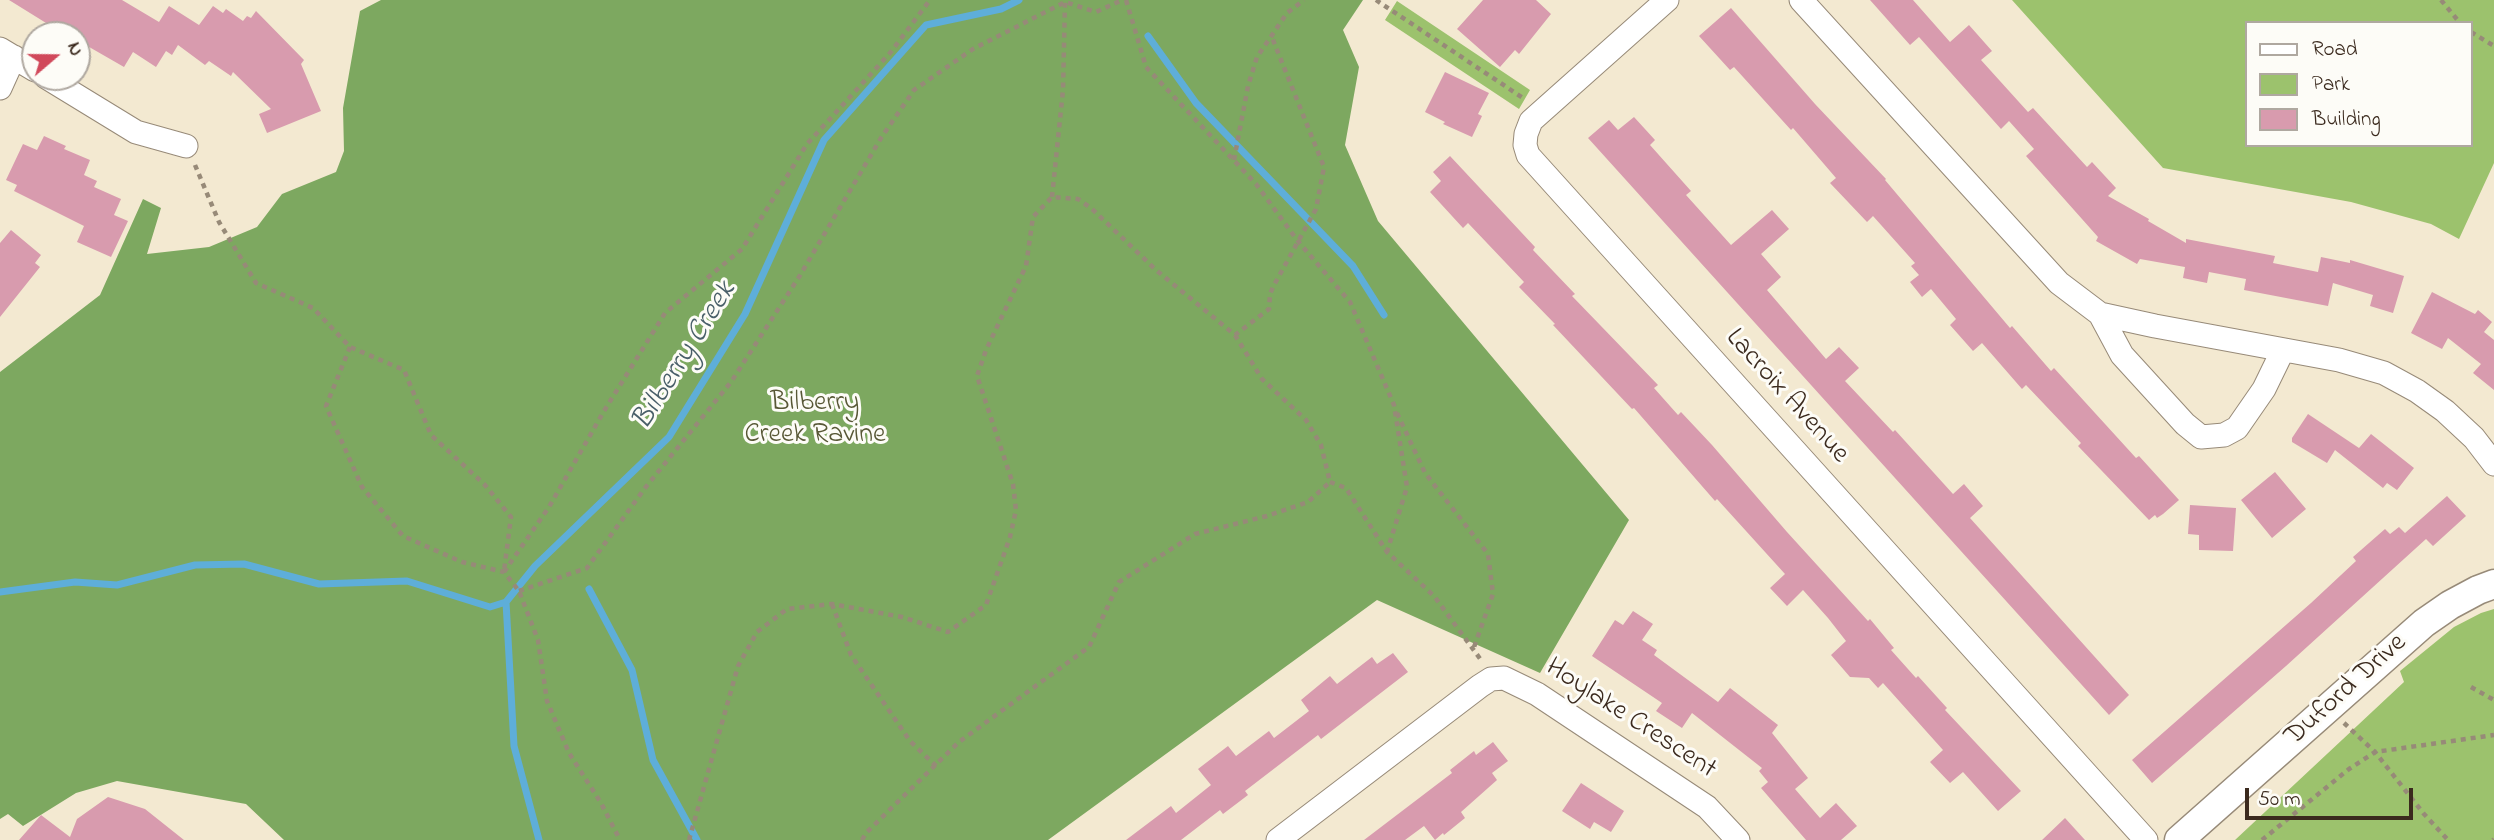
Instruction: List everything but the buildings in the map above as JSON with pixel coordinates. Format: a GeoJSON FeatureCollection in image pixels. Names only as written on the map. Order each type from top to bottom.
{"type":"FeatureCollection","features":[{"type":"Feature","properties":{"kind":"street","name":"Lacroix Avenue"},"geometry":{"type":"LineString","coordinates":[[1667,0],[1531,121],[1525,134],[1528,155],[2146,840]]}},
{"type":"Feature","properties":{"kind":"street"},"geometry":{"type":"LineString","coordinates":[[1801,0],[2059,283],[2100,314],[2122,355],[2185,424],[2201,437],[2224,435],[2237,428],[2264,390],[2283,350]]}},
{"type":"Feature","properties":{"kind":"street"},"geometry":{"type":"LineString","coordinates":[[0,88],[7,53]]}},
{"type":"Feature","properties":{"kind":"street"},"geometry":{"type":"LineString","coordinates":[[69,91],[136,132],[186,146]]}},
{"type":"Feature","properties":{"kind":"street"},"geometry":{"type":"LineString","coordinates":[[2100,314],[2339,360],[2384,373],[2417,391],[2445,411],[2473,438],[2494,464]]}},
{"type":"Feature","properties":{"kind":"street","name":"Duford Drive"},"geometry":{"type":"LineString","coordinates":[[2179,840],[2424,623],[2459,600],[2494,584]]}},
{"type":"Feature","properties":{"kind":"street","name":"Hoylake Crescent"},"geometry":{"type":"LineString","coordinates":[[1491,679],[1504,678],[1536,694],[1707,807],[1738,840]]}},
{"type":"Feature","properties":{"kind":"street"},"geometry":{"type":"LineString","coordinates":[[1278,840],[1491,679]]}},
{"type":"Feature","properties":{"kind":"path"},"geometry":{"type":"LineString","coordinates":[[504,572],[549,507],[665,313],[742,249],[807,144],[890,53],[930,0]]}},
{"type":"Feature","properties":{"kind":"path"},"geometry":{"type":"LineString","coordinates":[[519,591],[587,568],[645,488],[732,382],[799,277],[881,138],[914,90],[973,49],[1065,2],[1096,12],[1124,0],[1146,67],[1256,184],[1297,240],[1350,302],[1425,473],[1488,554],[1493,594],[1474,650]]}},
{"type":"Feature","properties":{"kind":"path"},"geometry":{"type":"LineString","coordinates":[[1234,161],[1248,86],[1257,57],[1287,13],[1304,0]]}},
{"type":"Feature","properties":{"kind":"path"},"geometry":{"type":"LineString","coordinates":[[1376,0],[1541,112]]}},
{"type":"Feature","properties":{"kind":"path"},"geometry":{"type":"LineString","coordinates":[[2441,0],[2458,21]]}},
{"type":"Feature","properties":{"kind":"path"},"geometry":{"type":"LineString","coordinates":[[689,840],[738,666],[757,632],[787,609],[832,604],[902,617],[948,632],[986,605],[1010,537],[1016,510],[1013,484],[977,376],[986,351],[1027,266],[1033,218],[1052,197],[1063,90],[1065,2]]}},
{"type":"Feature","properties":{"kind":"path"},"geometry":{"type":"LineString","coordinates":[[2473,33],[2494,46]]}},
{"type":"Feature","properties":{"kind":"path"},"geometry":{"type":"LineString","coordinates":[[1235,335],[1269,309],[1273,285],[1316,209],[1324,167],[1270,35]]}},
{"type":"Feature","properties":{"kind":"path"},"geometry":{"type":"LineString","coordinates":[[186,146],[219,222],[256,284],[313,308],[350,347],[404,370],[431,435],[485,485],[511,517],[504,572]]}},
{"type":"Feature","properties":{"kind":"path"},"geometry":{"type":"LineString","coordinates":[[1052,197],[1078,199],[1091,208],[1156,270],[1235,335],[1262,379],[1306,420],[1321,445],[1330,482]]}},
{"type":"Feature","properties":{"kind":"path"},"geometry":{"type":"LineString","coordinates":[[350,347],[326,406],[362,487],[403,536],[462,562],[504,572],[519,591],[538,640],[547,701],[569,753],[601,803],[620,840]]}},
{"type":"Feature","properties":{"kind":"path"},"geometry":{"type":"LineString","coordinates":[[1387,552],[1407,487],[1394,405]]}},
{"type":"Feature","properties":{"kind":"path"},"geometry":{"type":"LineString","coordinates":[[1330,482],[1346,488],[1387,552],[1434,596],[1474,650],[1491,679]]}},
{"type":"Feature","properties":{"kind":"path"},"geometry":{"type":"LineString","coordinates":[[862,840],[959,742],[1090,647],[1119,582],[1195,534],[1267,516],[1308,502],[1330,482]]}},
{"type":"Feature","properties":{"kind":"path"},"geometry":{"type":"LineString","coordinates":[[832,604],[851,655],[910,741],[936,766]]}},
{"type":"Feature","properties":{"kind":"path"},"geometry":{"type":"LineString","coordinates":[[2471,687],[2494,700]]}},
{"type":"Feature","properties":{"kind":"path"},"geometry":{"type":"LineString","coordinates":[[2329,707],[2375,752],[2448,840]]}},
{"type":"Feature","properties":{"kind":"path"},"geometry":{"type":"LineString","coordinates":[[2262,840],[2349,769],[2375,752],[2494,735]]}},
{"type":"Feature","properties":{"kind":"green space","name":"Bilberry Creek Ravine"},"geometry":{"type":"Polygon","coordinates":[[[381,0],[1363,0],[1343,30],[1359,67],[1345,145],[1378,221],[1629,520],[1540,673],[1377,600],[1048,840],[284,840],[246,804],[117,781],[76,793],[23,826],[8,814],[0,819],[0,372],[100,295],[143,199],[161,208],[147,254],[209,247],[257,227],[282,194],[336,172],[344,151],[343,108],[360,11],[381,0]]]}},
{"type":"Feature","properties":{"kind":"green space"},"geometry":{"type":"Polygon","coordinates":[[[2012,0],[2494,0],[2494,163],[2459,239],[2431,224],[2351,202],[2163,168],[2012,0]]]}},
{"type":"Feature","properties":{"kind":"green space"},"geometry":{"type":"Polygon","coordinates":[[[1397,1],[1530,90],[1519,109],[1385,20],[1397,1]]]}},
{"type":"Feature","properties":{"kind":"green space"},"geometry":{"type":"Polygon","coordinates":[[[2494,609],[2494,840],[2235,840],[2404,682],[2400,671],[2454,627],[2494,609]]]}},
{"type":"Feature","properties":{"kind":"waterway","name":"Bilberry Creek"},"geometry":{"type":"LineString","coordinates":[[539,840],[514,746],[506,602],[535,566],[669,437],[745,314],[824,140],[926,25],[1001,9],[1019,0]]}},
{"type":"Feature","properties":{"kind":"waterway"},"geometry":{"type":"LineString","coordinates":[[1148,36],[1196,103],[1353,266],[1384,315]]}},
{"type":"Feature","properties":{"kind":"waterway"},"geometry":{"type":"LineString","coordinates":[[0,592],[75,582],[117,585],[195,565],[244,564],[319,584],[407,581],[490,607],[506,602]]}},
{"type":"Feature","properties":{"kind":"waterway"},"geometry":{"type":"LineString","coordinates":[[589,589],[632,670],[653,760],[697,840]]}}]}
